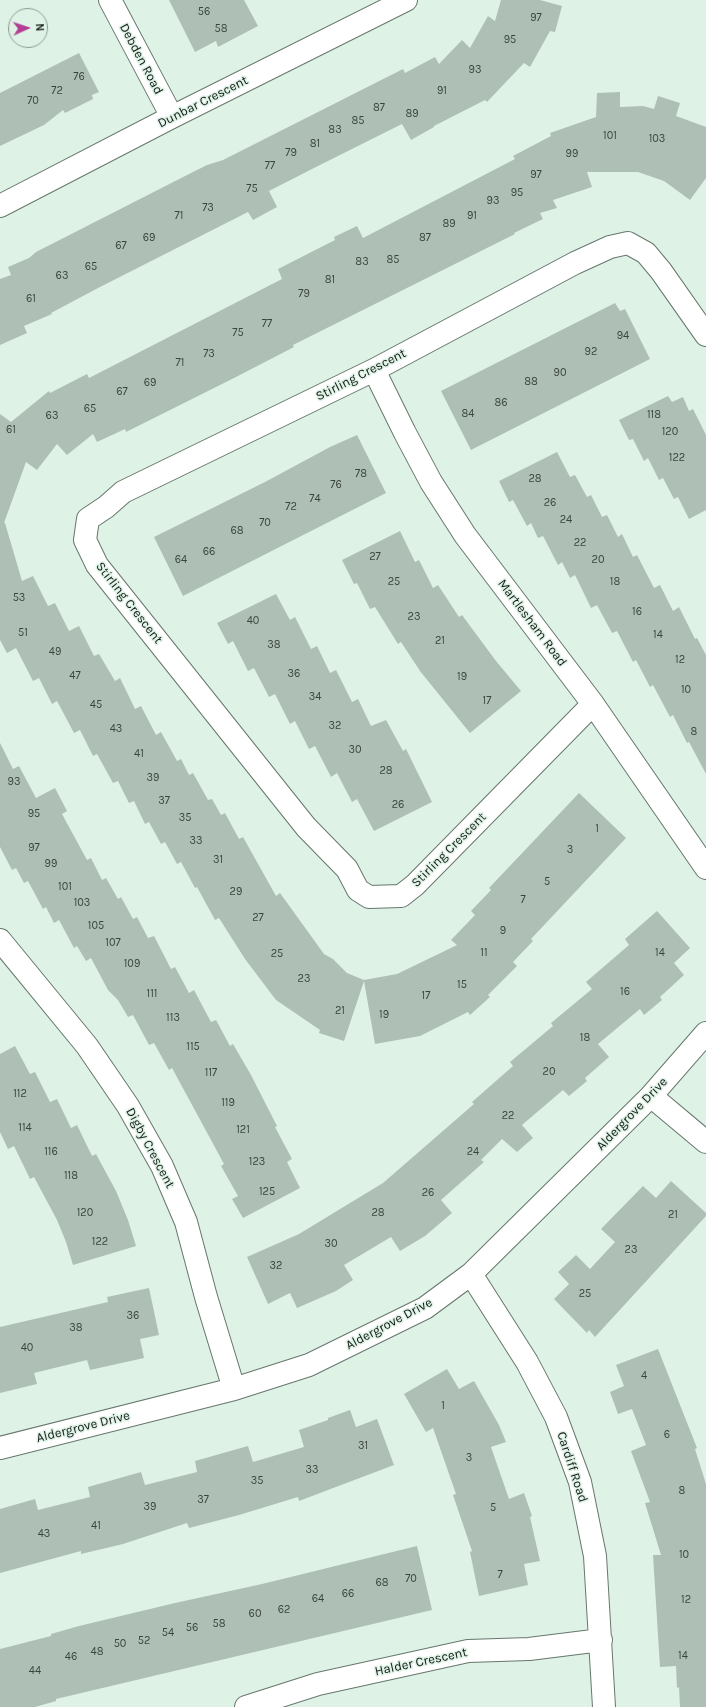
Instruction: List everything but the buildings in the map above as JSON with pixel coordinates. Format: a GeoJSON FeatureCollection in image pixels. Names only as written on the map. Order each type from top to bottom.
{"type":"FeatureCollection","features":[{"type":"Feature","properties":{"kind":"street","name":"Debden Road"},"geometry":{"type":"LineString","coordinates":[[110,0],[172,117]]}},
{"type":"Feature","properties":{"kind":"street","name":"Dunbar Crescent"},"geometry":{"type":"LineString","coordinates":[[0,206],[172,117],[406,0]]}},
{"type":"Feature","properties":{"kind":"street","name":"Stirling Crescent"},"geometry":{"type":"LineString","coordinates":[[593,704],[415,885],[401,896],[369,897],[358,890],[347,869],[306,827],[97,565],[85,540],[88,519],[106,507],[123,492],[374,370],[575,263],[610,247],[628,243],[646,253],[661,271],[706,335]]}},
{"type":"Feature","properties":{"kind":"street","name":"Martlesham Road"},"geometry":{"type":"LineString","coordinates":[[374,370],[404,433],[431,482],[465,535],[593,704],[706,868]]}},
{"type":"Feature","properties":{"kind":"street","name":"Digby Crescent"},"geometry":{"type":"LineString","coordinates":[[0,940],[87,1046],[128,1106],[162,1166],[186,1222],[206,1297],[234,1389]]}},
{"type":"Feature","properties":{"kind":"street","name":"Aldergrove Drive"},"geometry":{"type":"LineString","coordinates":[[0,1448],[234,1389],[308,1365],[425,1308],[470,1274],[652,1096],[706,1033]]}},
{"type":"Feature","properties":{"kind":"street"},"geometry":{"type":"LineString","coordinates":[[652,1096],[706,1142]]}},
{"type":"Feature","properties":{"kind":"street","name":"Cardiff Road"},"geometry":{"type":"LineString","coordinates":[[470,1274],[527,1362],[556,1417],[580,1482],[595,1556],[604,1707]]}},
{"type":"Feature","properties":{"kind":"street","name":"Halder Crescent"},"geometry":{"type":"LineString","coordinates":[[246,1707],[318,1684],[468,1651],[529,1649],[601,1640]]}}]}
